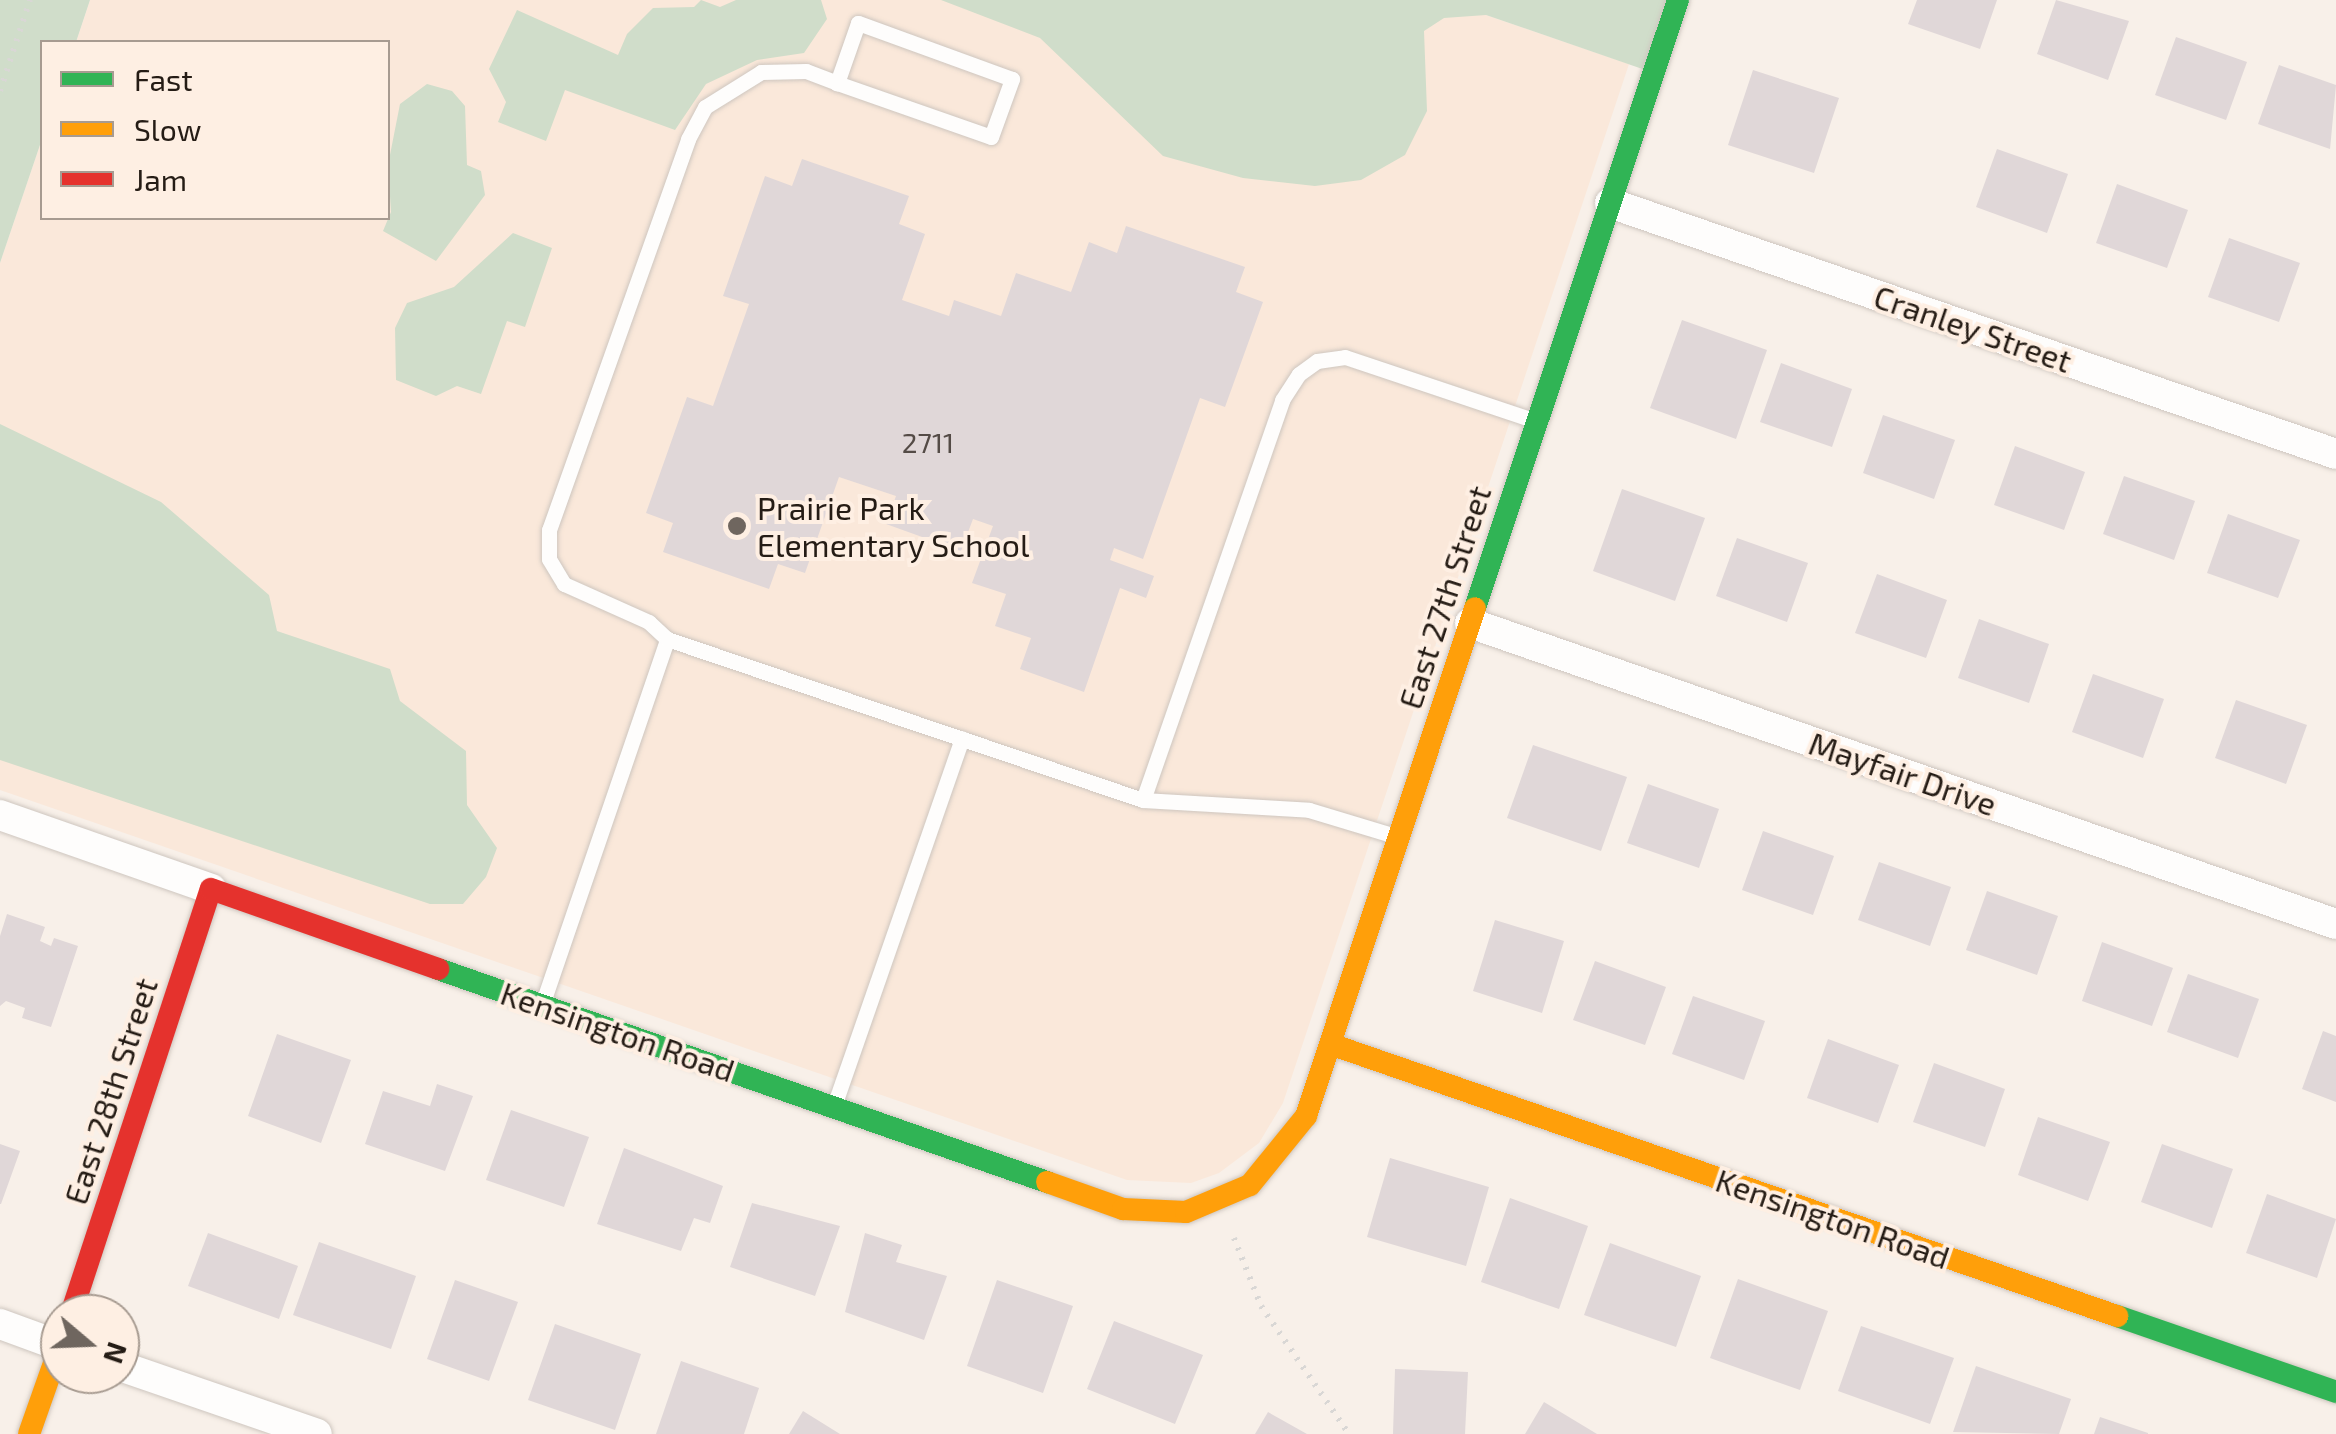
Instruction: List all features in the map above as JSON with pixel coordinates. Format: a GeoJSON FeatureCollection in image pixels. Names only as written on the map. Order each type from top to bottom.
{"type":"FeatureCollection","features":[{"type":"Feature","properties":{"kind":"street","name":"East 27th Street"},"geometry":{"type":"LineString","coordinates":[[1238,1194],[1288,1145],[1306,1116],[1678,0]]}},
{"type":"Feature","properties":{"kind":"street","name":"Cranley Street"},"geometry":{"type":"LineString","coordinates":[[1610,203],[2336,454]]}},
{"type":"Feature","properties":{"kind":"street","name":"Mayfair Drive"},"geometry":{"type":"LineString","coordinates":[[1470,623],[2336,924]]}},
{"type":"Feature","properties":{"kind":"street","name":"Kensington Road"},"geometry":{"type":"LineString","coordinates":[[0,815],[1123,1209],[1186,1212],[1238,1194]]}},
{"type":"Feature","properties":{"kind":"street","name":"East 28th Street"},"geometry":{"type":"LineString","coordinates":[[78,1294],[211,888]]}},
{"type":"Feature","properties":{"kind":"street","name":"Kensington Road"},"geometry":{"type":"LineString","coordinates":[[1330,1044],[2336,1392]]}},
{"type":"Feature","properties":{"kind":"street"},"geometry":{"type":"LineString","coordinates":[[0,1324],[40,1339]]}},
{"type":"Feature","properties":{"kind":"street"},"geometry":{"type":"LineString","coordinates":[[140,1373],[316,1434]]}},
{"type":"Feature","properties":{"kind":"street"},"geometry":{"type":"LineString","coordinates":[[29,1434],[43,1394]]}},
{"type":"Feature","properties":{"kind":"lane"},"geometry":{"type":"LineString","coordinates":[[836,83],[858,23],[1012,79],[991,137],[836,83],[806,72],[762,72],[706,107],[688,139],[550,530],[549,558],[564,584],[649,622],[667,639],[1144,800],[1309,810],[1398,837]]}},
{"type":"Feature","properties":{"kind":"lane"},"geometry":{"type":"LineString","coordinates":[[1144,800],[1282,400],[1299,374],[1317,361],[1345,357],[1537,421]]}},
{"type":"Feature","properties":{"kind":"lane"},"geometry":{"type":"LineString","coordinates":[[542,1005],[667,639]]}},
{"type":"Feature","properties":{"kind":"lane"},"geometry":{"type":"LineString","coordinates":[[834,1107],[962,739]]}},
{"type":"Feature","properties":{"kind":"path"},"geometry":{"type":"LineString","coordinates":[[0,92],[30,0]]}},
{"type":"Feature","properties":{"kind":"path"},"geometry":{"type":"LineString","coordinates":[[1234,1238],[1260,1306],[1349,1434]]}},
{"type":"Feature","properties":{"kind":"shaded area","name":"Prairie Park Elementary School"},"geometry":{"type":"Polygon","coordinates":[[[90,0],[1442,0],[1629,64],[1283,1103],[1259,1143],[1219,1173],[1191,1183],[1127,1180],[0,790],[0,263],[40,145],[40,220],[390,220],[390,40],[77,40],[90,0]]]}},
{"type":"Feature","properties":{"kind":"green space"},"geometry":{"type":"Polygon","coordinates":[[[0,0],[90,0],[77,40],[40,40],[40,145],[0,263],[0,0]]]}},
{"type":"Feature","properties":{"kind":"green space"},"geometry":{"type":"Polygon","coordinates":[[[701,0],[720,7],[736,0],[821,0],[827,19],[804,53],[757,60],[706,84],[675,130],[565,90],[546,141],[498,122],[506,102],[489,69],[517,10],[618,55],[627,34],[653,8],[694,7],[701,0]]]}},
{"type":"Feature","properties":{"kind":"green space"},"geometry":{"type":"Polygon","coordinates":[[[941,0],[1678,0],[1654,73],[1486,15],[1444,18],[1424,31],[1427,111],[1405,155],[1361,180],[1315,186],[1243,178],[1163,156],[1040,38],[941,0]]]}},
{"type":"Feature","properties":{"kind":"green space"},"geometry":{"type":"Polygon","coordinates":[[[427,84],[452,91],[465,106],[467,165],[481,171],[485,195],[436,261],[383,231],[390,220],[390,155],[400,104],[427,84]]]}},
{"type":"Feature","properties":{"kind":"green space"},"geometry":{"type":"Polygon","coordinates":[[[513,233],[552,248],[525,327],[507,321],[481,394],[457,386],[436,396],[396,380],[395,328],[407,303],[454,287],[513,233]]]}},
{"type":"Feature","properties":{"kind":"green space"},"geometry":{"type":"Polygon","coordinates":[[[0,424],[161,502],[269,595],[277,631],[390,669],[400,701],[466,751],[467,805],[497,848],[486,877],[463,904],[430,904],[0,760],[0,424]]]}},
{"type":"Feature","properties":{"kind":"building"},"geometry":{"type":"Polygon","coordinates":[[[1917,0],[1997,0],[1980,49],[1908,24],[1917,0]]]}},
{"type":"Feature","properties":{"kind":"building"},"geometry":{"type":"Polygon","coordinates":[[[2056,0],[2129,21],[2108,80],[2037,54],[2056,0]]]}},
{"type":"Feature","properties":{"kind":"building"},"geometry":{"type":"Polygon","coordinates":[[[2176,37],[2247,62],[2226,120],[2155,95],[2176,37]]]}},
{"type":"Feature","properties":{"kind":"building"},"geometry":{"type":"Polygon","coordinates":[[[2279,65],[2336,85],[2330,149],[2258,124],[2279,65]]]}},
{"type":"Feature","properties":{"kind":"building"},"geometry":{"type":"Polygon","coordinates":[[[1753,70],[1839,98],[1814,173],[1728,145],[1753,70]]]}},
{"type":"Feature","properties":{"kind":"building"},"geometry":{"type":"Polygon","coordinates":[[[1997,149],[2068,174],[2047,233],[1976,207],[1997,149]]]}},
{"type":"Feature","properties":{"kind":"building"},"geometry":{"type":"Polygon","coordinates":[[[802,159],[909,196],[899,224],[925,234],[902,300],[949,316],[954,300],[1001,316],[1016,273],[1071,292],[1089,242],[1117,253],[1126,226],[1245,267],[1236,292],[1263,302],[1225,407],[1200,398],[1143,559],[1114,548],[1110,560],[1154,576],[1146,598],[1120,588],[1084,692],[1020,669],[1031,638],[995,626],[1006,594],[972,583],[993,526],[973,519],[961,551],[886,524],[896,496],[839,477],[805,573],[778,564],[769,589],[663,552],[673,523],[646,513],[687,397],[713,406],[749,304],[723,296],[765,176],[792,186],[802,159]]]}},
{"type":"Feature","properties":{"kind":"building"},"geometry":{"type":"Polygon","coordinates":[[[2117,184],[2188,210],[2167,268],[2096,243],[2117,184]]]}},
{"type":"Feature","properties":{"kind":"building"},"geometry":{"type":"Polygon","coordinates":[[[2229,238],[2300,263],[2279,322],[2208,297],[2229,238]]]}},
{"type":"Feature","properties":{"kind":"building"},"geometry":{"type":"Polygon","coordinates":[[[1682,320],[1767,350],[1736,439],[1650,408],[1682,320]]]}},
{"type":"Feature","properties":{"kind":"building"},"geometry":{"type":"Polygon","coordinates":[[[1781,363],[1852,389],[1832,447],[1760,422],[1781,363]]]}},
{"type":"Feature","properties":{"kind":"building"},"geometry":{"type":"Polygon","coordinates":[[[1883,415],[1955,440],[1934,499],[1863,473],[1883,415]]]}},
{"type":"Feature","properties":{"kind":"building"},"geometry":{"type":"Polygon","coordinates":[[[2015,446],[2085,472],[2064,530],[1994,505],[2015,446]]]}},
{"type":"Feature","properties":{"kind":"building"},"geometry":{"type":"Polygon","coordinates":[[[2124,476],[2195,501],[2174,560],[2103,534],[2124,476]]]}},
{"type":"Feature","properties":{"kind":"building"},"geometry":{"type":"Polygon","coordinates":[[[1622,489],[1705,518],[1675,601],[1593,571],[1622,489]]]}},
{"type":"Feature","properties":{"kind":"building"},"geometry":{"type":"Polygon","coordinates":[[[2228,514],[2300,540],[2278,598],[2207,573],[2228,514]]]}},
{"type":"Feature","properties":{"kind":"building"},"geometry":{"type":"Polygon","coordinates":[[[1737,538],[1808,563],[1787,622],[1716,596],[1737,538]]]}},
{"type":"Feature","properties":{"kind":"building"},"geometry":{"type":"Polygon","coordinates":[[[1877,574],[1947,600],[1926,658],[1855,633],[1877,574]]]}},
{"type":"Feature","properties":{"kind":"building"},"geometry":{"type":"Polygon","coordinates":[[[1979,619],[2049,644],[2029,703],[1958,678],[1979,619]]]}},
{"type":"Feature","properties":{"kind":"building"},"geometry":{"type":"Polygon","coordinates":[[[2093,674],[2164,699],[2143,758],[2072,732],[2093,674]]]}},
{"type":"Feature","properties":{"kind":"building"},"geometry":{"type":"Polygon","coordinates":[[[2236,700],[2307,725],[2286,784],[2215,758],[2236,700]]]}},
{"type":"Feature","properties":{"kind":"building"},"geometry":{"type":"Polygon","coordinates":[[[1533,745],[1627,777],[1601,851],[1507,818],[1533,745]]]}},
{"type":"Feature","properties":{"kind":"building"},"geometry":{"type":"Polygon","coordinates":[[[1648,784],[1719,809],[1699,868],[1627,843],[1648,784]]]}},
{"type":"Feature","properties":{"kind":"building"},"geometry":{"type":"Polygon","coordinates":[[[1763,831],[1834,856],[1813,915],[1742,890],[1763,831]]]}},
{"type":"Feature","properties":{"kind":"building"},"geometry":{"type":"Polygon","coordinates":[[[1879,862],[1951,887],[1930,946],[1858,920],[1879,862]]]}},
{"type":"Feature","properties":{"kind":"building"},"geometry":{"type":"Polygon","coordinates":[[[1987,891],[2058,916],[2037,975],[1966,950],[1987,891]]]}},
{"type":"Feature","properties":{"kind":"building"},"geometry":{"type":"Polygon","coordinates":[[[7,914],[45,927],[40,941],[51,946],[54,938],[78,946],[51,1027],[22,1018],[25,1008],[6,1001],[0,1006],[0,936],[7,914]]]}},
{"type":"Feature","properties":{"kind":"building"},"geometry":{"type":"Polygon","coordinates":[[[1495,920],[1564,941],[1542,1013],[1473,991],[1495,920]]]}},
{"type":"Feature","properties":{"kind":"building"},"geometry":{"type":"Polygon","coordinates":[[[2102,942],[2173,968],[2152,1026],[2082,1001],[2102,942]]]}},
{"type":"Feature","properties":{"kind":"building"},"geometry":{"type":"Polygon","coordinates":[[[1595,961],[1666,987],[1645,1045],[1573,1020],[1595,961]]]}},
{"type":"Feature","properties":{"kind":"building"},"geometry":{"type":"Polygon","coordinates":[[[2188,974],[2259,999],[2238,1058],[2167,1032],[2188,974]]]}},
{"type":"Feature","properties":{"kind":"building"},"geometry":{"type":"Polygon","coordinates":[[[1693,996],[1765,1021],[1744,1080],[1672,1054],[1693,996]]]}},
{"type":"Feature","properties":{"kind":"building"},"geometry":{"type":"Polygon","coordinates":[[[2323,1031],[2336,1036],[2336,1102],[2302,1089],[2323,1031]]]}},
{"type":"Feature","properties":{"kind":"building"},"geometry":{"type":"Polygon","coordinates":[[[277,1034],[351,1060],[321,1143],[248,1116],[277,1034]]]}},
{"type":"Feature","properties":{"kind":"building"},"geometry":{"type":"Polygon","coordinates":[[[1828,1039],[1899,1065],[1878,1123],[1807,1098],[1828,1039]]]}},
{"type":"Feature","properties":{"kind":"building"},"geometry":{"type":"Polygon","coordinates":[[[1934,1063],[2005,1089],[1985,1147],[1913,1122],[1934,1063]]]}},
{"type":"Feature","properties":{"kind":"building"},"geometry":{"type":"Polygon","coordinates":[[[437,1084],[473,1096],[445,1171],[365,1144],[383,1091],[430,1106],[437,1084]]]}},
{"type":"Feature","properties":{"kind":"building"},"geometry":{"type":"Polygon","coordinates":[[[511,1110],[589,1137],[564,1207],[486,1180],[511,1110]]]}},
{"type":"Feature","properties":{"kind":"building"},"geometry":{"type":"Polygon","coordinates":[[[2038,1117],[2110,1142],[2088,1201],[2018,1175],[2038,1117]]]}},
{"type":"Feature","properties":{"kind":"building"},"geometry":{"type":"Polygon","coordinates":[[[0,1144],[20,1151],[1,1204],[0,1204],[0,1144]]]}},
{"type":"Feature","properties":{"kind":"building"},"geometry":{"type":"Polygon","coordinates":[[[2162,1144],[2233,1169],[2212,1228],[2141,1202],[2162,1144]]]}},
{"type":"Feature","properties":{"kind":"building"},"geometry":{"type":"Polygon","coordinates":[[[624,1148],[723,1186],[710,1223],[694,1218],[681,1251],[597,1224],[624,1148]]]}},
{"type":"Feature","properties":{"kind":"building"},"geometry":{"type":"Polygon","coordinates":[[[1390,1158],[1489,1187],[1466,1266],[1367,1237],[1390,1158]]]}},
{"type":"Feature","properties":{"kind":"building"},"geometry":{"type":"Polygon","coordinates":[[[2267,1194],[2336,1219],[2317,1278],[2246,1253],[2267,1194]]]}},
{"type":"Feature","properties":{"kind":"building"},"geometry":{"type":"Polygon","coordinates":[[[1510,1198],[1588,1226],[1559,1309],[1481,1282],[1510,1198]]]}},
{"type":"Feature","properties":{"kind":"building"},"geometry":{"type":"Polygon","coordinates":[[[752,1203],[840,1226],[815,1296],[730,1267],[752,1203]]]}},
{"type":"Feature","properties":{"kind":"building"},"geometry":{"type":"Polygon","coordinates":[[[208,1233],[298,1266],[279,1319],[188,1286],[208,1233]]]}},
{"type":"Feature","properties":{"kind":"building"},"geometry":{"type":"Polygon","coordinates":[[[865,1233],[902,1245],[896,1262],[947,1276],[924,1340],[845,1312],[865,1233]]]}},
{"type":"Feature","properties":{"kind":"building"},"geometry":{"type":"Polygon","coordinates":[[[319,1242],[416,1276],[391,1349],[293,1315],[319,1242]]]}},
{"type":"Feature","properties":{"kind":"building"},"geometry":{"type":"Polygon","coordinates":[[[1610,1243],[1701,1276],[1676,1347],[1584,1315],[1610,1243]]]}},
{"type":"Feature","properties":{"kind":"building"},"geometry":{"type":"Polygon","coordinates":[[[1738,1279],[1828,1311],[1800,1390],[1710,1358],[1738,1279]]]}},
{"type":"Feature","properties":{"kind":"building"},"geometry":{"type":"Polygon","coordinates":[[[455,1280],[518,1302],[489,1381],[427,1359],[455,1280]]]}},
{"type":"Feature","properties":{"kind":"building"},"geometry":{"type":"Polygon","coordinates":[[[997,1280],[1073,1306],[1043,1393],[967,1366],[997,1280]]]}},
{"type":"Feature","properties":{"kind":"building"},"geometry":{"type":"Polygon","coordinates":[[[1114,1321],[1203,1355],[1175,1424],[1087,1389],[1114,1321]]]}},
{"type":"Feature","properties":{"kind":"building"},"geometry":{"type":"Polygon","coordinates":[[[555,1324],[641,1354],[615,1430],[528,1400],[555,1324]]]}},
{"type":"Feature","properties":{"kind":"building"},"geometry":{"type":"Polygon","coordinates":[[[1861,1326],[1954,1358],[1930,1424],[1838,1391],[1861,1326]]]}},
{"type":"Feature","properties":{"kind":"building"},"geometry":{"type":"Polygon","coordinates":[[[681,1361],[759,1388],[744,1434],[656,1434],[681,1361]]]}},
{"type":"Feature","properties":{"kind":"building"},"geometry":{"type":"Polygon","coordinates":[[[1976,1366],[2071,1399],[2059,1434],[1953,1432],[1976,1366]]]}},
{"type":"Feature","properties":{"kind":"building"},"geometry":{"type":"Polygon","coordinates":[[[1395,1369],[1468,1372],[1465,1434],[1393,1434],[1395,1369]]]}},
{"type":"Feature","properties":{"kind":"building"},"geometry":{"type":"Polygon","coordinates":[[[1544,1402],[1597,1434],[1525,1434],[1544,1402]]]}},
{"type":"Feature","properties":{"kind":"building"},"geometry":{"type":"Polygon","coordinates":[[[803,1411],[840,1434],[789,1434],[803,1411]]]}},
{"type":"Feature","properties":{"kind":"building"},"geometry":{"type":"Polygon","coordinates":[[[1268,1412],[1307,1434],[1255,1434],[1268,1412]]]}},
{"type":"Feature","properties":{"kind":"building"},"geometry":{"type":"Polygon","coordinates":[[[2100,1417],[2148,1433],[2148,1434],[2094,1434],[2100,1417]]]}},
{"type":"Feature","properties":{"kind":"traffic: fast"},"geometry":{"type":"LineString","coordinates":[[1475,608],[1678,0]]}},
{"type":"Feature","properties":{"kind":"traffic: fast"},"geometry":{"type":"LineString","coordinates":[[438,969],[1047,1182]]}},
{"type":"Feature","properties":{"kind":"traffic: fast"},"geometry":{"type":"LineString","coordinates":[[2117,1316],[2336,1392]]}},
{"type":"Feature","properties":{"kind":"traffic: slow"},"geometry":{"type":"LineString","coordinates":[[1047,1182],[1123,1209],[1186,1212],[1250,1185],[1306,1116],[1475,608]]}},
{"type":"Feature","properties":{"kind":"traffic: slow"},"geometry":{"type":"LineString","coordinates":[[1330,1044],[2117,1316]]}},
{"type":"Feature","properties":{"kind":"traffic: slow"},"geometry":{"type":"LineString","coordinates":[[29,1434],[43,1394]]}},
{"type":"Feature","properties":{"kind":"traffic: jam"},"geometry":{"type":"LineString","coordinates":[[78,1294],[211,889],[438,969]]}},
{"type":"Feature","properties":{"kind":"place","name":"Prairie Park Elementary School"},"geometry":{"type":"Point","coordinates":[737,526]}}]}
